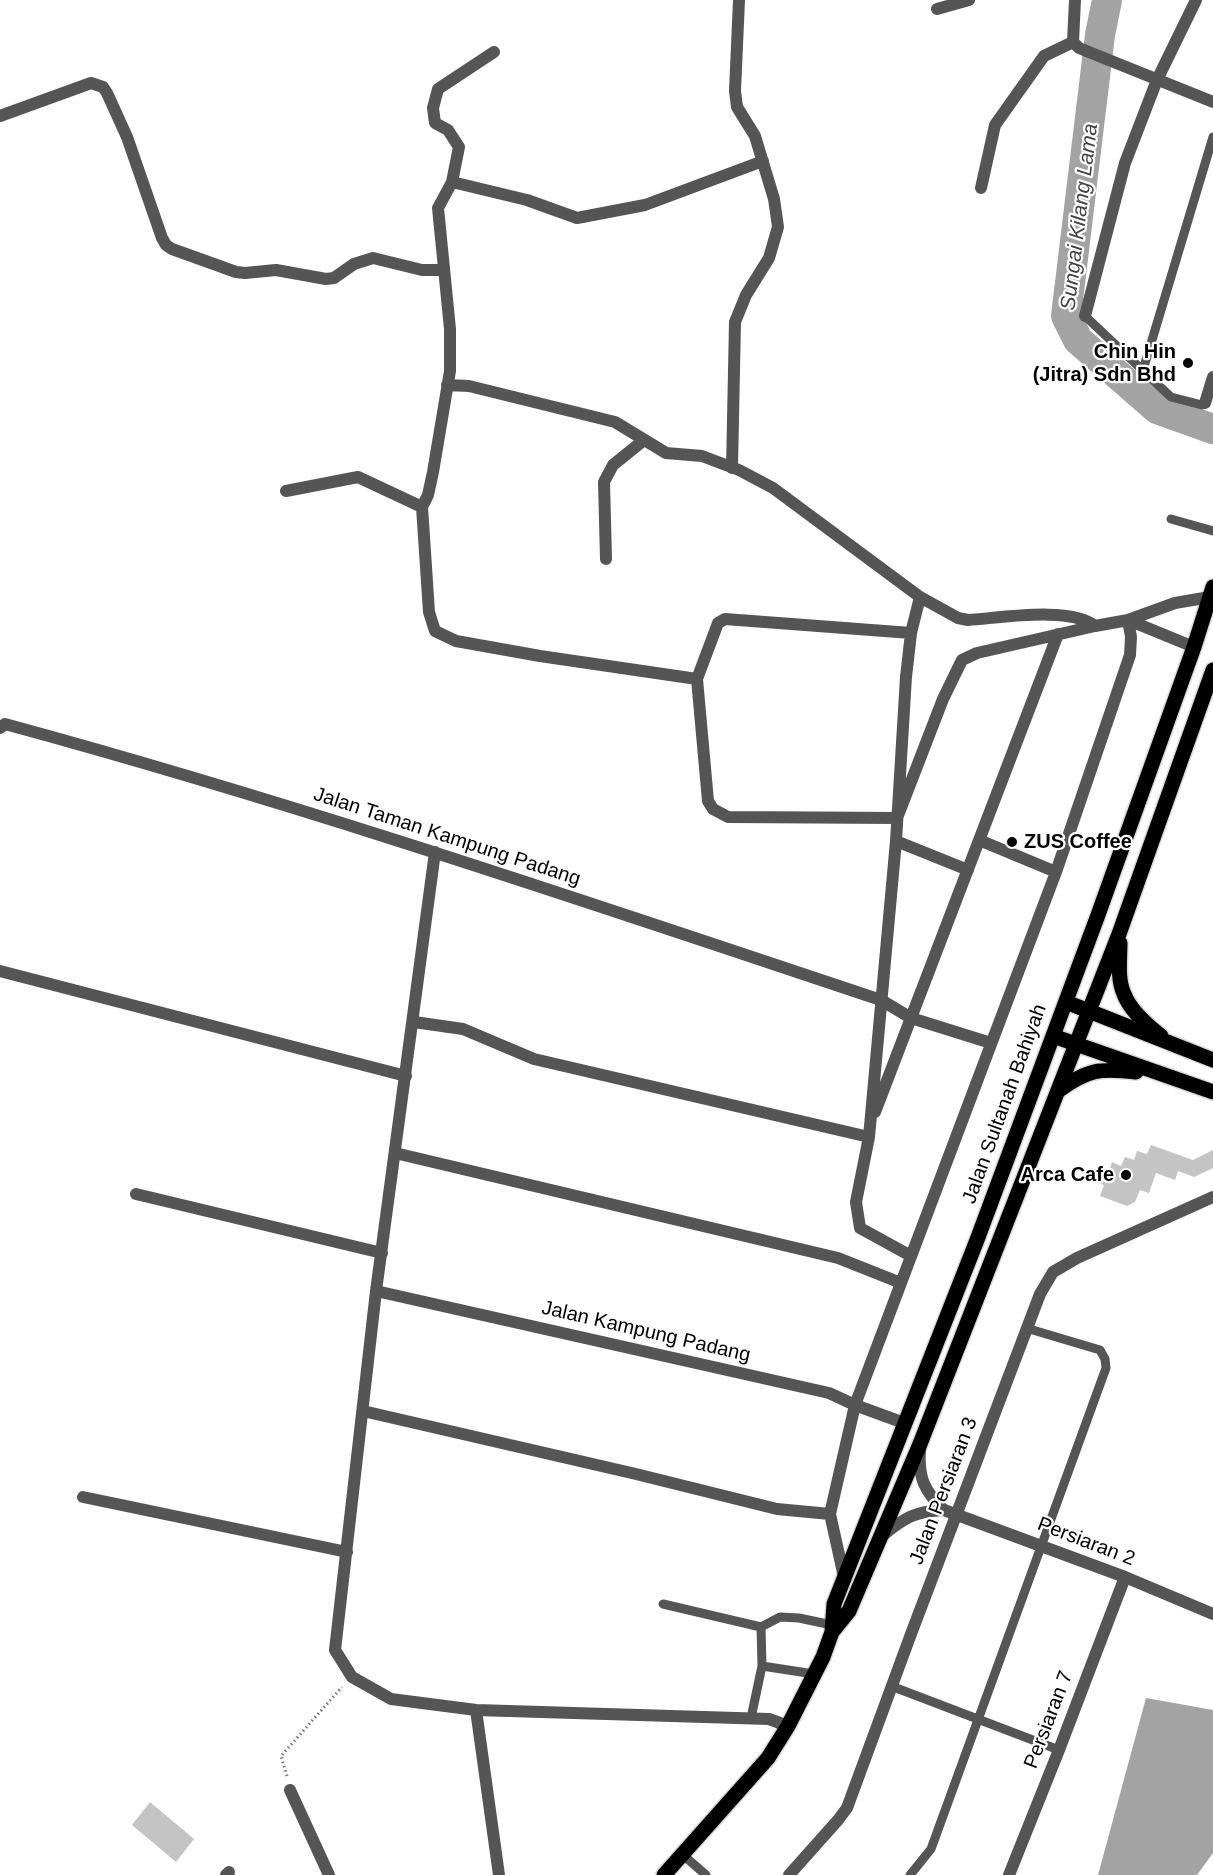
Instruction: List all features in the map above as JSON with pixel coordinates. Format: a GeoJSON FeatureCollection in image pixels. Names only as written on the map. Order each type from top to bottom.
{"type":"FeatureCollection","features":[{"type":"Feature","properties":{"kind":"main road","name":"Jalan Sultanah Bahiyah"},"geometry":{"type":"LineString","coordinates":[[664,1875],[768,1758],[788,1726],[814,1674],[832,1628],[834,1604],[977,1240],[1066,1002],[1194,647],[1211,592]]}},
{"type":"Feature","properties":{"kind":"main road","name":"Jalan Sultanah Bahiyah"},"geometry":{"type":"LineString","coordinates":[[832,1628],[849,1611],[920,1444],[1119,934],[1213,670]]}},
{"type":"Feature","properties":{"kind":"main road"},"geometry":{"type":"LineString","coordinates":[[1119,934],[1120,980],[1123,993],[1154,1031],[1172,1045]]}},
{"type":"Feature","properties":{"kind":"main road"},"geometry":{"type":"LineString","coordinates":[[1066,1002],[1213,1060]]}},
{"type":"Feature","properties":{"kind":"main road"},"geometry":{"type":"LineString","coordinates":[[1053,1036],[1213,1092]]}},
{"type":"Feature","properties":{"kind":"main road"},"geometry":{"type":"LineString","coordinates":[[1058,1091],[1073,1080],[1095,1071],[1122,1070],[1161,1074]]}},
{"type":"Feature","properties":{"kind":"street"},"geometry":{"type":"LineString","coordinates":[[732,468],[735,322],[746,295],[769,258],[778,227],[774,200],[755,136],[737,107],[735,91],[739,0]]}},
{"type":"Feature","properties":{"kind":"street"},"geometry":{"type":"LineString","coordinates":[[937,9],[969,0]]}},
{"type":"Feature","properties":{"kind":"street"},"geometry":{"type":"LineString","coordinates":[[1073,42],[1075,0]]}},
{"type":"Feature","properties":{"kind":"street"},"geometry":{"type":"LineString","coordinates":[[1085,316],[1125,163],[1157,80],[1196,0]]}},
{"type":"Feature","properties":{"kind":"street"},"geometry":{"type":"LineString","coordinates":[[1073,42],[1085,51],[1110,62],[1213,102]]}},
{"type":"Feature","properties":{"kind":"street"},"geometry":{"type":"LineString","coordinates":[[981,188],[995,126],[1044,56],[1073,42]]}},
{"type":"Feature","properties":{"kind":"street"},"geometry":{"type":"LineString","coordinates":[[494,52],[438,88],[433,108],[435,123],[448,130],[459,147],[452,182],[438,208],[450,329],[450,371],[433,472],[428,495],[422,507],[429,612],[435,631],[456,641],[697,679]]}},
{"type":"Feature","properties":{"kind":"street"},"geometry":{"type":"LineString","coordinates":[[0,117],[91,84],[103,87],[126,137],[166,245],[236,272],[276,270],[326,279],[334,278],[354,264],[373,258],[423,270],[444,270]]}},
{"type":"Feature","properties":{"kind":"street"},"geometry":{"type":"LineString","coordinates":[[452,182],[527,200],[577,218],[645,205],[763,161]]}},
{"type":"Feature","properties":{"kind":"street"},"geometry":{"type":"LineString","coordinates":[[1205,403],[1213,377]]}},
{"type":"Feature","properties":{"kind":"street"},"geometry":{"type":"LineString","coordinates":[[447,385],[469,386],[615,422],[666,453],[702,456],[732,468],[773,488],[920,597],[958,618],[968,620],[1069,615],[1087,620],[1095,626]]}},
{"type":"Feature","properties":{"kind":"street"},"geometry":{"type":"LineString","coordinates":[[606,559],[604,482],[613,465],[644,440]]}},
{"type":"Feature","properties":{"kind":"street"},"geometry":{"type":"LineString","coordinates":[[286,491],[358,477],[422,507]]}},
{"type":"Feature","properties":{"kind":"street"},"geometry":{"type":"LineString","coordinates":[[897,818],[943,699],[962,660],[977,653],[1128,620],[1211,592]]}},
{"type":"Feature","properties":{"kind":"street"},"geometry":{"type":"LineString","coordinates":[[911,1256],[860,1228],[856,1202],[869,1137],[896,841],[911,633],[920,597]]}},
{"type":"Feature","properties":{"kind":"street"},"geometry":{"type":"LineString","coordinates":[[897,818],[732,818],[712,809],[708,801],[697,679],[721,620],[911,633]]}},
{"type":"Feature","properties":{"kind":"street"},"geometry":{"type":"LineString","coordinates":[[1128,620],[1194,647]]}},
{"type":"Feature","properties":{"kind":"street"},"geometry":{"type":"LineString","coordinates":[[844,1577],[830,1514],[855,1405],[1056,872],[1130,655],[1131,637],[1128,620]]}},
{"type":"Feature","properties":{"kind":"street"},"geometry":{"type":"LineString","coordinates":[[870,1124],[1058,634]]}},
{"type":"Feature","properties":{"kind":"street","name":"Jalan Taman Kampung Padang"},"geometry":{"type":"LineString","coordinates":[[2,725],[68,741],[435,852],[880,1000],[911,1018],[991,1043]]}},
{"type":"Feature","properties":{"kind":"street"},"geometry":{"type":"LineString","coordinates":[[979,840],[1056,872]]}},
{"type":"Feature","properties":{"kind":"street"},"geometry":{"type":"LineString","coordinates":[[896,841],[968,870]]}},
{"type":"Feature","properties":{"kind":"street"},"geometry":{"type":"LineString","coordinates":[[435,852],[414,1022],[376,1291],[335,1650],[352,1677],[391,1699],[476,1710],[769,1719],[788,1726]]}},
{"type":"Feature","properties":{"kind":"street"},"geometry":{"type":"LineString","coordinates":[[0,971],[406,1076]]}},
{"type":"Feature","properties":{"kind":"street"},"geometry":{"type":"LineString","coordinates":[[414,1022],[463,1029],[534,1059],[869,1137]]}},
{"type":"Feature","properties":{"kind":"street"},"geometry":{"type":"LineString","coordinates":[[395,1153],[838,1258],[901,1283]]}},
{"type":"Feature","properties":{"kind":"street"},"geometry":{"type":"LineString","coordinates":[[136,1194],[382,1253]]}},
{"type":"Feature","properties":{"kind":"street","name":"Jalan Persiaran 3"},"geometry":{"type":"LineString","coordinates":[[789,1875],[847,1808],[950,1512],[1040,1294],[1053,1272],[1077,1258],[1213,1197]]}},
{"type":"Feature","properties":{"kind":"street","name":"Jalan Kampung Padang"},"geometry":{"type":"LineString","coordinates":[[376,1291],[830,1393],[904,1423]]}},
{"type":"Feature","properties":{"kind":"street"},"geometry":{"type":"LineString","coordinates":[[363,1411],[625,1471],[777,1509],[830,1514]]}},
{"type":"Feature","properties":{"kind":"street"},"geometry":{"type":"LineString","coordinates":[[920,1444],[921,1477],[932,1499],[950,1512]]}},
{"type":"Feature","properties":{"kind":"street"},"geometry":{"type":"LineString","coordinates":[[83,1497],[346,1552]]}},
{"type":"Feature","properties":{"kind":"street"},"geometry":{"type":"LineString","coordinates":[[880,1537],[902,1519],[926,1511],[950,1512]]}},
{"type":"Feature","properties":{"kind":"street","name":"Persiaran 2"},"geometry":{"type":"LineString","coordinates":[[950,1512],[1125,1577],[1213,1614]]}},
{"type":"Feature","properties":{"kind":"street","name":"Persiaran 7"},"geometry":{"type":"LineString","coordinates":[[1009,1875],[1125,1577]]}},
{"type":"Feature","properties":{"kind":"street"},"geometry":{"type":"LineString","coordinates":[[476,1710],[499,1875]]}},
{"type":"Feature","properties":{"kind":"street"},"geometry":{"type":"LineString","coordinates":[[290,1790],[329,1875]]}},
{"type":"Feature","properties":{"kind":"lane"},"geometry":{"type":"LineString","coordinates":[[1143,370],[1213,137]]}},
{"type":"Feature","properties":{"kind":"lane"},"geometry":{"type":"LineString","coordinates":[[1085,316],[1171,397],[1202,405],[1205,403]]}},
{"type":"Feature","properties":{"kind":"lane"},"geometry":{"type":"LineString","coordinates":[[1171,519],[1213,531]]}},
{"type":"Feature","properties":{"kind":"lane"},"geometry":{"type":"LineString","coordinates":[[910,1875],[931,1849],[1106,1368],[1105,1359],[1100,1350],[1026,1328]]}},
{"type":"Feature","properties":{"kind":"lane"},"geometry":{"type":"LineString","coordinates":[[663,1604],[761,1627],[780,1617],[799,1618],[832,1628]]}},
{"type":"Feature","properties":{"kind":"lane"},"geometry":{"type":"LineString","coordinates":[[751,1718],[762,1666],[761,1627]]}},
{"type":"Feature","properties":{"kind":"lane"},"geometry":{"type":"LineString","coordinates":[[762,1666],[814,1674]]}},
{"type":"Feature","properties":{"kind":"lane"},"geometry":{"type":"LineString","coordinates":[[891,1686],[1059,1750]]}},
{"type":"Feature","properties":{"kind":"lane"},"geometry":{"type":"LineString","coordinates":[[683,1855],[706,1875]]}},
{"type":"Feature","properties":{"kind":"path"},"geometry":{"type":"LineString","coordinates":[[290,1790],[281,1756],[352,1677]]}},
{"type":"Feature","properties":{"kind":"shaded area"},"geometry":{"type":"Polygon","coordinates":[[[1146,1698],[1213,1710],[1213,1853],[1197,1875],[1098,1875],[1146,1698]]]}},
{"type":"Feature","properties":{"kind":"building","name":"Arca Cafe"},"geometry":{"type":"Polygon","coordinates":[[[1151,1145],[1193,1160],[1213,1150],[1213,1168],[1194,1177],[1178,1171],[1175,1180],[1156,1173],[1149,1193],[1140,1190],[1135,1202],[1127,1206],[1100,1196],[1104,1185],[1095,1182],[1100,1168],[1109,1171],[1112,1162],[1121,1166],[1125,1157],[1134,1160],[1137,1151],[1147,1154],[1151,1145]]]}},
{"type":"Feature","properties":{"kind":"building"},"geometry":{"type":"Polygon","coordinates":[[[150,1802],[194,1839],[176,1862],[132,1825],[150,1802]]]}},
{"type":"Feature","properties":{"kind":"waterway","name":"Sungai Kilang Lama"},"geometry":{"type":"LineString","coordinates":[[1107,0],[1100,35],[1066,316],[1078,340],[1157,409],[1213,429]]}},
{"type":"Feature","properties":{"kind":"place","name":"Chin Hin (Jitra) Sdn Bhd"},"geometry":{"type":"Point","coordinates":[1188,363]}},
{"type":"Feature","properties":{"kind":"place","name":"ZUS Coffee"},"geometry":{"type":"Point","coordinates":[1012,842]}},
{"type":"Feature","properties":{"kind":"place","name":"Arca Cafe"},"geometry":{"type":"Point","coordinates":[1126,1175]}}]}
